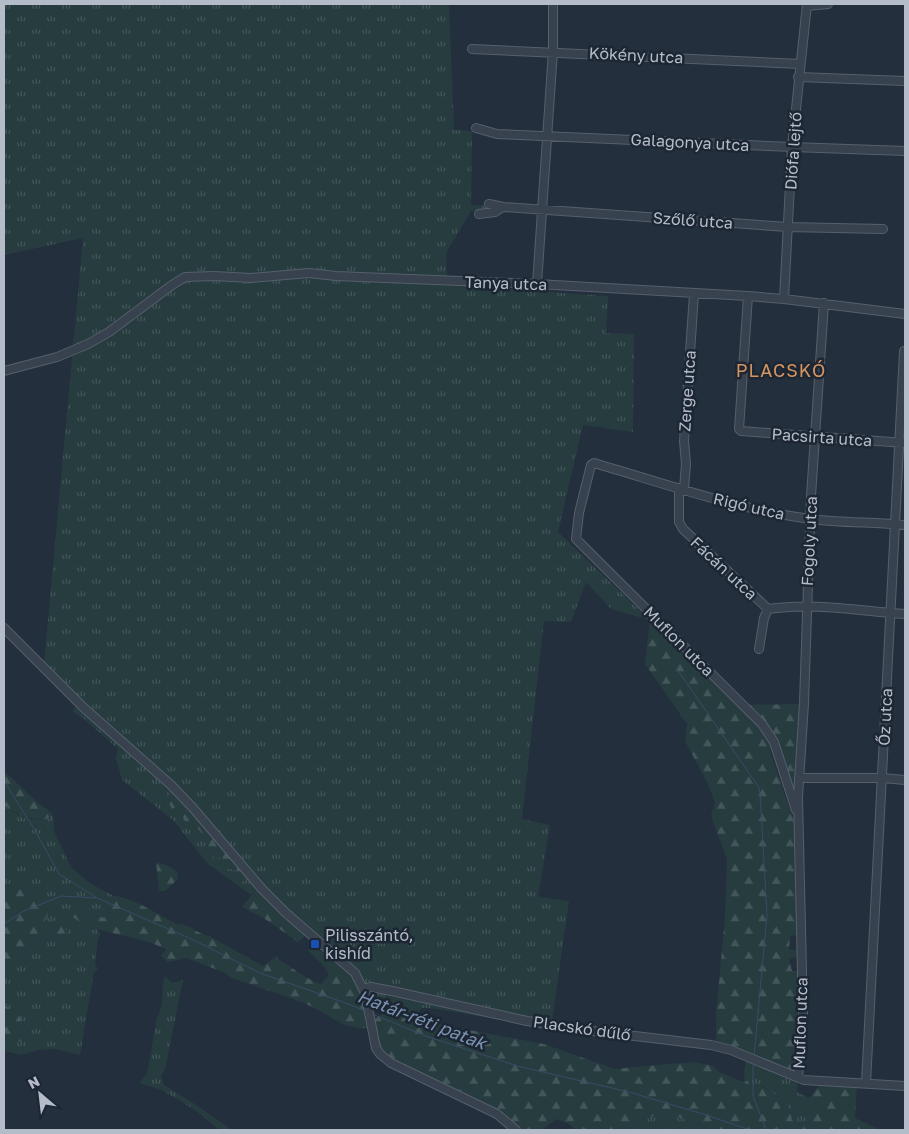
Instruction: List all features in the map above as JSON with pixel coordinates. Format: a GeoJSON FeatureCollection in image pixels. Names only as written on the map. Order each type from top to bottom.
{"type":"FeatureCollection","features":[{"type":"Feature","properties":{"kind":"street"},"geometry":{"type":"LineString","coordinates":[[537,284],[553,51],[553,4]]}},
{"type":"Feature","properties":{"kind":"street"},"geometry":{"type":"LineString","coordinates":[[807,5],[828,4]]}},
{"type":"Feature","properties":{"kind":"street","name":"Diófa lejtő"},"geometry":{"type":"LineString","coordinates":[[784,299],[792,147],[807,5]]}},
{"type":"Feature","properties":{"kind":"street","name":"Kökény utca"},"geometry":{"type":"LineString","coordinates":[[472,48],[800,64]]}},
{"type":"Feature","properties":{"kind":"street"},"geometry":{"type":"LineString","coordinates":[[798,77],[905,81]]}},
{"type":"Feature","properties":{"kind":"street","name":"Galagonya utca"},"geometry":{"type":"LineString","coordinates":[[476,128],[497,134],[905,150]]}},
{"type":"Feature","properties":{"kind":"street","name":"Szőlő utca"},"geometry":{"type":"LineString","coordinates":[[489,204],[503,207],[788,227],[883,229]]}},
{"type":"Feature","properties":{"kind":"street","name":"Szőlő utca"},"geometry":{"type":"LineString","coordinates":[[479,214],[496,212],[503,207]]}},
{"type":"Feature","properties":{"kind":"street","name":"Tanya utca"},"geometry":{"type":"LineString","coordinates":[[4,371],[76,350],[109,332],[185,277],[251,278],[309,273],[336,276],[537,284],[748,296],[905,314]]}},
{"type":"Feature","properties":{"kind":"street","name":"Zerge utca"},"geometry":{"type":"LineString","coordinates":[[681,488],[686,464],[684,441],[694,294]]}},
{"type":"Feature","properties":{"kind":"street","name":"Pacsirta utca"},"geometry":{"type":"LineString","coordinates":[[748,296],[739,429],[741,431],[902,443]]}},
{"type":"Feature","properties":{"kind":"street","name":"Fogoly utca"},"geometry":{"type":"LineString","coordinates":[[799,778],[804,703],[810,519],[824,304]]}},
{"type":"Feature","properties":{"kind":"street","name":"Őz utca"},"geometry":{"type":"LineString","coordinates":[[866,1083],[890,613],[902,443],[904,351]]}},
{"type":"Feature","properties":{"kind":"street","name":"Rigó utca"},"geometry":{"type":"LineString","coordinates":[[591,465],[594,463],[734,504],[810,519],[905,524]]}},
{"type":"Feature","properties":{"kind":"street","name":"Muflon utca"},"geometry":{"type":"LineString","coordinates":[[591,465],[576,539],[762,724],[774,742],[798,818]]}},
{"type":"Feature","properties":{"kind":"street","name":"Fácán utca"},"geometry":{"type":"LineString","coordinates":[[681,488],[679,522],[683,529],[768,609],[806,606],[905,614]]}},
{"type":"Feature","properties":{"kind":"street"},"geometry":{"type":"LineString","coordinates":[[759,649],[764,618],[768,609]]}},
{"type":"Feature","properties":{"kind":"street"},"geometry":{"type":"LineString","coordinates":[[4,628],[78,703],[181,795],[286,913],[358,977],[363,988],[376,1048],[384,1058],[491,1111],[516,1130]]}},
{"type":"Feature","properties":{"kind":"street"},"geometry":{"type":"LineString","coordinates":[[799,778],[882,778],[905,780]]}},
{"type":"Feature","properties":{"kind":"street","name":"Muflon utca"},"geometry":{"type":"LineString","coordinates":[[798,1077],[803,1016],[798,818],[799,778]]}},
{"type":"Feature","properties":{"kind":"street","name":"Placskó dűlő"},"geometry":{"type":"LineString","coordinates":[[363,988],[371,987],[584,1030],[711,1045],[731,1050],[804,1080],[905,1086]]}},
{"type":"Feature","properties":{"kind":"green space"},"geometry":{"type":"Polygon","coordinates":[[[4,4],[449,4],[454,130],[472,131],[471,205],[493,206],[493,209],[471,211],[446,253],[447,285],[608,296],[606,333],[634,334],[633,432],[583,425],[558,532],[650,620],[611,609],[586,582],[571,622],[544,621],[522,819],[550,825],[538,897],[569,901],[551,1028],[430,1008],[422,1008],[418,1013],[420,1018],[389,1010],[171,792],[172,809],[179,806],[184,820],[200,832],[209,849],[216,850],[225,861],[224,868],[243,874],[258,887],[251,895],[208,864],[173,820],[122,780],[116,758],[118,749],[83,718],[73,712],[78,699],[44,664],[83,238],[4,255],[4,4]]]}},
{"type":"Feature","properties":{"kind":"green space"},"geometry":{"type":"Polygon","coordinates":[[[650,620],[740,705],[800,704],[795,808],[774,750],[769,749],[794,821],[797,935],[790,936],[789,950],[798,950],[798,957],[789,959],[792,971],[799,971],[800,1047],[794,1074],[716,1044],[716,1014],[725,917],[727,859],[711,816],[715,802],[706,780],[685,741],[687,724],[645,664],[650,620]]]}},
{"type":"Feature","properties":{"kind":"green space"},"geometry":{"type":"Polygon","coordinates":[[[4,771],[53,814],[44,820],[23,817],[4,805],[4,771]]]}},
{"type":"Feature","properties":{"kind":"green space"},"geometry":{"type":"Polygon","coordinates":[[[171,792],[213,834],[250,878],[241,882],[235,869],[224,869],[225,861],[221,857],[214,859],[212,855],[215,850],[209,849],[200,832],[184,820],[179,806],[172,809],[166,798],[171,792]]]}},
{"type":"Feature","properties":{"kind":"green space"},"geometry":{"type":"Polygon","coordinates":[[[4,805],[23,818],[44,820],[53,814],[54,831],[71,867],[91,884],[114,896],[104,918],[78,909],[88,927],[98,930],[100,936],[95,964],[98,969],[94,972],[80,1055],[55,1049],[38,1050],[21,1055],[4,1051],[4,1043],[10,1044],[32,1037],[17,1012],[4,1005],[4,972],[34,942],[68,932],[43,922],[35,897],[27,889],[13,893],[7,898],[4,897],[4,805]]]}},
{"type":"Feature","properties":{"kind":"green space"},"geometry":{"type":"Polygon","coordinates":[[[156,862],[178,872],[177,880],[165,891],[159,891],[156,862]]]}},
{"type":"Feature","properties":{"kind":"green space"},"geometry":{"type":"Polygon","coordinates":[[[258,887],[305,936],[298,942],[265,919],[242,907],[258,887]]]}},
{"type":"Feature","properties":{"kind":"green space"},"geometry":{"type":"Polygon","coordinates":[[[27,889],[35,897],[45,899],[50,911],[44,922],[58,921],[68,932],[34,942],[4,972],[4,897],[13,893],[13,890],[27,889]]]}},
{"type":"Feature","properties":{"kind":"green space"},"geometry":{"type":"Polygon","coordinates":[[[114,896],[128,899],[176,924],[185,925],[209,936],[263,966],[277,956],[278,959],[304,976],[321,984],[329,975],[325,967],[308,950],[312,945],[321,952],[336,957],[358,980],[363,998],[367,1028],[343,1024],[306,1004],[232,978],[225,973],[187,958],[168,962],[161,956],[166,949],[149,942],[88,927],[71,916],[77,909],[104,918],[114,896]]]}},
{"type":"Feature","properties":{"kind":"green space"},"geometry":{"type":"Polygon","coordinates":[[[165,976],[172,983],[183,980],[165,1070],[161,1076],[164,1085],[232,1130],[220,1130],[195,1110],[162,1090],[139,1083],[147,1074],[157,1017],[161,1008],[165,976]]]}},
{"type":"Feature","properties":{"kind":"green space"},"geometry":{"type":"Polygon","coordinates":[[[4,1005],[17,1012],[32,1038],[10,1044],[4,1043],[4,1005]]]}},
{"type":"Feature","properties":{"kind":"green space"},"geometry":{"type":"Polygon","coordinates":[[[389,1010],[420,1018],[426,1022],[544,1044],[614,1069],[693,1062],[714,1066],[719,1072],[741,1081],[748,1081],[751,1088],[760,1085],[776,1095],[789,1108],[792,1120],[797,1124],[810,1122],[813,1116],[810,1110],[809,1098],[821,1083],[857,1085],[855,1118],[880,1130],[708,1130],[705,1126],[663,1112],[627,1127],[625,1130],[576,1130],[569,1124],[556,1119],[542,1130],[521,1130],[506,1116],[483,1103],[384,1054],[377,1039],[375,1019],[389,1010]]]}},
{"type":"Feature","properties":{"kind":"green space"},"geometry":{"type":"Polygon","coordinates":[[[746,1055],[794,1074],[794,1080],[798,1083],[797,1092],[809,1098],[810,1110],[813,1116],[810,1122],[797,1124],[792,1120],[789,1108],[777,1095],[761,1085],[751,1088],[744,1080],[746,1055]]]}},
{"type":"Feature","properties":{"kind":"green space"},"geometry":{"type":"Polygon","coordinates":[[[663,1112],[705,1126],[708,1130],[625,1130],[627,1127],[663,1112]]]}},
{"type":"Feature","properties":{"kind":"waterway"},"geometry":{"type":"LineString","coordinates":[[677,669],[758,786],[760,792],[767,916],[754,1056]]}},
{"type":"Feature","properties":{"kind":"waterway","name":"Határ-réti patak"},"geometry":{"type":"LineString","coordinates":[[4,781],[36,832],[59,874],[97,898],[187,937],[260,973],[366,1011]]}},
{"type":"Feature","properties":{"kind":"waterway"},"geometry":{"type":"LineString","coordinates":[[4,924],[24,911],[61,896],[96,898]]}},
{"type":"Feature","properties":{"kind":"waterway","name":"Határ-réti patak"},"geometry":{"type":"LineString","coordinates":[[372,1014],[426,1036],[517,1066],[629,1092],[750,1130]]}},
{"type":"Feature","properties":{"kind":"waterway"},"geometry":{"type":"LineString","coordinates":[[753,1065],[753,1096],[766,1130]]}},
{"type":"Feature","properties":{"kind":"place","name":"Pilisszántó, kishíd"},"geometry":{"type":"Point","coordinates":[315,944]}},
{"type":"Feature","properties":{"kind":"district","name":"PLACSKÓ"},"geometry":{"type":"Point","coordinates":[781,370]}}]}
